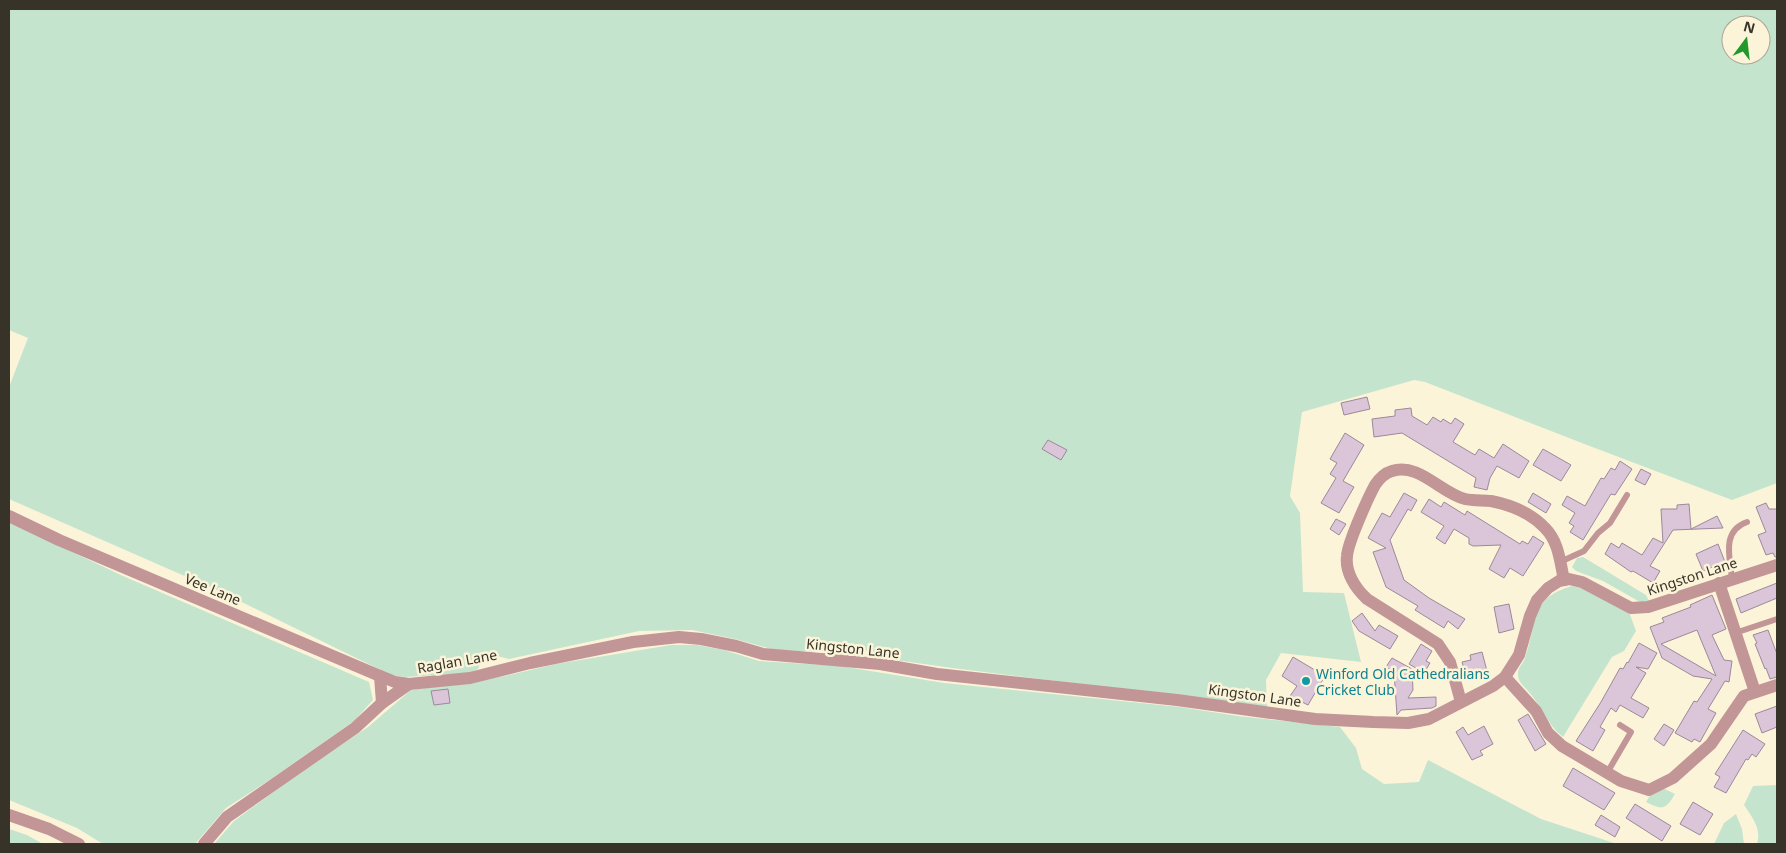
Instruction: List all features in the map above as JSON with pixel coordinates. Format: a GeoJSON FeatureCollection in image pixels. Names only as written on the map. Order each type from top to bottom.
{"type":"FeatureCollection","features":[{"type":"Feature","properties":{"kind":"street"},"geometry":{"type":"LineString","coordinates":[[1462,702],[1450,662],[1438,644],[1367,599],[1358,590],[1352,578],[1346,556],[1350,542],[1375,485],[1383,476],[1403,468],[1418,473],[1464,498],[1491,501],[1510,506],[1532,516],[1546,529],[1556,544],[1564,580]]}},
{"type":"Feature","properties":{"kind":"street","name":"Vee Lane"},"geometry":{"type":"LineString","coordinates":[[9,516],[59,540],[380,676],[395,682],[408,684]]}},
{"type":"Feature","properties":{"kind":"street","name":"Kingston Lane"},"geometry":{"type":"LineString","coordinates":[[679,637],[736,646],[763,654],[880,664],[938,674],[1167,699],[1316,718],[1408,723],[1429,719],[1493,686],[1505,677],[1519,655],[1530,616],[1537,600],[1548,588],[1559,581],[1569,579],[1582,582],[1631,608],[1648,607],[1777,565]]}},
{"type":"Feature","properties":{"kind":"street"},"geometry":{"type":"LineString","coordinates":[[1719,584],[1755,692]]}},
{"type":"Feature","properties":{"kind":"street","name":"Raglan Lane"},"geometry":{"type":"LineString","coordinates":[[204,844],[227,817],[355,728],[382,703],[408,684],[470,678],[594,649],[679,637]]}},
{"type":"Feature","properties":{"kind":"street"},"geometry":{"type":"LineString","coordinates":[[380,676],[382,703]]}},
{"type":"Feature","properties":{"kind":"street"},"geometry":{"type":"LineString","coordinates":[[1505,677],[1536,711],[1541,728],[1562,746],[1621,781],[1649,790],[1673,778],[1711,744],[1744,696],[1777,685]]}},
{"type":"Feature","properties":{"kind":"street"},"geometry":{"type":"LineString","coordinates":[[9,815],[49,829],[79,844]]}},
{"type":"Feature","properties":{"kind":"lane"},"geometry":{"type":"LineString","coordinates":[[1560,562],[1584,551],[1598,533],[1610,523],[1627,495]]}},
{"type":"Feature","properties":{"kind":"lane"},"geometry":{"type":"LineString","coordinates":[[1732,579],[1730,537],[1733,531],[1747,522]]}},
{"type":"Feature","properties":{"kind":"lane"},"geometry":{"type":"LineString","coordinates":[[1735,633],[1777,619]]}},
{"type":"Feature","properties":{"kind":"lane"},"geometry":{"type":"LineString","coordinates":[[1607,773],[1631,732],[1620,725]]}},
{"type":"Feature","properties":{"kind":"green space"},"geometry":{"type":"Polygon","coordinates":[[[9,9],[1777,9],[1777,483],[1732,500],[1425,382],[1414,380],[1302,412],[1290,496],[1300,513],[1303,592],[1344,593],[1361,662],[1281,653],[1266,680],[1267,707],[889,659],[859,648],[823,652],[775,650],[692,630],[639,631],[509,659],[485,653],[478,669],[469,673],[405,677],[391,675],[221,592],[9,499],[9,387],[28,338],[9,330],[9,9]]]}},
{"type":"Feature","properties":{"kind":"green space"},"geometry":{"type":"Polygon","coordinates":[[[9,522],[123,576],[369,682],[373,700],[354,721],[226,808],[195,844],[103,844],[77,828],[9,800],[9,522]]]}},
{"type":"Feature","properties":{"kind":"green space"},"geometry":{"type":"Polygon","coordinates":[[[1583,557],[1646,595],[1649,601],[1640,602],[1603,581],[1576,571],[1572,567],[1577,558],[1583,557]]]}},
{"type":"Feature","properties":{"kind":"green space"},"geometry":{"type":"Polygon","coordinates":[[[1572,586],[1580,587],[1629,612],[1636,631],[1624,651],[1612,657],[1563,737],[1553,727],[1533,697],[1520,682],[1518,673],[1525,658],[1537,613],[1541,605],[1558,591],[1572,586]]]}},
{"type":"Feature","properties":{"kind":"green space"},"geometry":{"type":"Polygon","coordinates":[[[671,645],[697,645],[724,650],[759,661],[840,666],[944,683],[1180,707],[1238,716],[1340,727],[1356,748],[1362,769],[1384,784],[1419,782],[1428,760],[1541,819],[1617,844],[214,844],[234,821],[295,776],[368,727],[411,690],[505,676],[556,664],[671,645]]]}},
{"type":"Feature","properties":{"kind":"green space"},"geometry":{"type":"Polygon","coordinates":[[[1777,785],[1777,844],[1757,844],[1757,828],[1744,805],[1753,786],[1777,785]]]}},
{"type":"Feature","properties":{"kind":"green space"},"geometry":{"type":"Polygon","coordinates":[[[1663,788],[1675,794],[1669,803],[1664,807],[1656,807],[1646,802],[1652,792],[1663,788]]]}},
{"type":"Feature","properties":{"kind":"green space"},"geometry":{"type":"Polygon","coordinates":[[[1736,814],[1742,829],[1744,844],[1714,844],[1724,823],[1736,814]]]}},
{"type":"Feature","properties":{"kind":"green space"},"geometry":{"type":"Polygon","coordinates":[[[9,829],[27,835],[43,844],[9,844],[9,829]]]}},
{"type":"Feature","properties":{"kind":"building"},"geometry":{"type":"Polygon","coordinates":[[[1367,397],[1370,409],[1344,415],[1341,403],[1367,397]]]}},
{"type":"Feature","properties":{"kind":"building"},"geometry":{"type":"Polygon","coordinates":[[[1411,408],[1412,416],[1427,425],[1433,417],[1441,422],[1443,419],[1451,424],[1455,418],[1464,424],[1453,442],[1475,455],[1479,449],[1494,458],[1503,444],[1529,461],[1519,478],[1497,466],[1490,478],[1487,490],[1474,487],[1476,478],[1402,433],[1374,437],[1372,419],[1395,416],[1395,410],[1411,408]]]}},
{"type":"Feature","properties":{"kind":"building"},"geometry":{"type":"Polygon","coordinates":[[[1345,433],[1364,445],[1343,481],[1354,487],[1339,513],[1321,503],[1336,478],[1330,474],[1337,463],[1330,459],[1345,433]]]}},
{"type":"Feature","properties":{"kind":"building"},"geometry":{"type":"Polygon","coordinates":[[[1048,440],[1067,450],[1061,460],[1042,449],[1048,440]]]}},
{"type":"Feature","properties":{"kind":"building"},"geometry":{"type":"Polygon","coordinates":[[[1543,449],[1571,465],[1561,481],[1533,465],[1543,449]]]}},
{"type":"Feature","properties":{"kind":"building"},"geometry":{"type":"Polygon","coordinates":[[[1620,461],[1632,469],[1615,495],[1611,494],[1583,540],[1570,532],[1574,526],[1569,523],[1575,513],[1562,505],[1567,496],[1585,506],[1601,478],[1604,479],[1611,468],[1615,470],[1620,461]]]}},
{"type":"Feature","properties":{"kind":"building"},"geometry":{"type":"Polygon","coordinates":[[[1641,469],[1651,474],[1645,485],[1635,480],[1641,469]]]}},
{"type":"Feature","properties":{"kind":"building"},"geometry":{"type":"Polygon","coordinates":[[[1404,493],[1417,500],[1411,511],[1408,509],[1390,540],[1404,580],[1429,598],[1465,619],[1458,629],[1448,621],[1444,628],[1415,610],[1418,606],[1386,587],[1373,552],[1386,548],[1368,538],[1382,513],[1390,517],[1404,493]]]}},
{"type":"Feature","properties":{"kind":"building"},"geometry":{"type":"Polygon","coordinates":[[[1533,493],[1551,504],[1546,513],[1528,502],[1533,493]]]}},
{"type":"Feature","properties":{"kind":"building"},"geometry":{"type":"Polygon","coordinates":[[[1429,499],[1441,507],[1444,502],[1465,515],[1467,511],[1520,544],[1522,541],[1528,544],[1533,536],[1544,543],[1523,576],[1510,568],[1504,578],[1489,569],[1501,545],[1473,546],[1469,544],[1469,538],[1454,529],[1445,544],[1436,538],[1444,526],[1421,512],[1429,499]]]}},
{"type":"Feature","properties":{"kind":"building"},"geometry":{"type":"Polygon","coordinates":[[[1766,503],[1769,509],[1777,509],[1777,557],[1773,553],[1766,555],[1758,535],[1766,532],[1756,507],[1766,503]]]}},
{"type":"Feature","properties":{"kind":"building"},"geometry":{"type":"Polygon","coordinates":[[[1689,504],[1691,529],[1717,516],[1723,528],[1673,530],[1650,566],[1660,571],[1653,583],[1633,571],[1631,572],[1605,554],[1611,543],[1619,548],[1622,543],[1642,555],[1653,538],[1663,543],[1661,509],[1677,509],[1677,505],[1689,504]]]}},
{"type":"Feature","properties":{"kind":"building"},"geometry":{"type":"Polygon","coordinates":[[[1336,519],[1346,524],[1339,535],[1330,529],[1336,519]]]}},
{"type":"Feature","properties":{"kind":"building"},"geometry":{"type":"Polygon","coordinates":[[[1718,544],[1725,562],[1703,571],[1696,554],[1718,544]]]}},
{"type":"Feature","properties":{"kind":"building"},"geometry":{"type":"Polygon","coordinates":[[[1777,583],[1777,598],[1741,613],[1736,599],[1777,583]]]}},
{"type":"Feature","properties":{"kind":"building"},"geometry":{"type":"Polygon","coordinates":[[[1712,595],[1726,629],[1712,635],[1724,660],[1732,661],[1729,682],[1725,681],[1708,709],[1716,713],[1700,742],[1694,739],[1692,742],[1675,733],[1694,701],[1697,702],[1712,679],[1693,676],[1662,658],[1650,627],[1664,622],[1662,618],[1691,607],[1690,605],[1712,595]],[[1697,630],[1661,644],[1716,676],[1697,630]]]}},
{"type":"Feature","properties":{"kind":"building"},"geometry":{"type":"Polygon","coordinates":[[[1509,604],[1514,629],[1499,633],[1494,607],[1509,604]]]}},
{"type":"Feature","properties":{"kind":"building"},"geometry":{"type":"Polygon","coordinates":[[[1362,613],[1375,631],[1379,625],[1398,636],[1390,649],[1359,631],[1352,621],[1362,613]]]}},
{"type":"Feature","properties":{"kind":"building"},"geometry":{"type":"Polygon","coordinates":[[[1768,630],[1777,654],[1777,677],[1770,679],[1753,635],[1768,630]]]}},
{"type":"Feature","properties":{"kind":"building"},"geometry":{"type":"Polygon","coordinates":[[[1639,643],[1657,653],[1648,669],[1636,667],[1646,673],[1631,698],[1649,708],[1643,718],[1620,705],[1616,712],[1611,708],[1600,727],[1605,730],[1593,751],[1576,741],[1620,668],[1623,669],[1628,663],[1639,643]]]}},
{"type":"Feature","properties":{"kind":"building"},"geometry":{"type":"Polygon","coordinates":[[[1421,644],[1432,651],[1426,661],[1430,663],[1424,673],[1409,664],[1421,644]]]}},
{"type":"Feature","properties":{"kind":"building"},"geometry":{"type":"Polygon","coordinates":[[[1482,652],[1487,671],[1466,677],[1462,662],[1471,660],[1470,655],[1482,652]]]}},
{"type":"Feature","properties":{"kind":"building","name":"Winford Old Cathedralians Cricket Club"},"geometry":{"type":"Polygon","coordinates":[[[1293,657],[1325,676],[1308,705],[1290,696],[1297,686],[1282,676],[1293,657]]]}},
{"type":"Feature","properties":{"kind":"building"},"geometry":{"type":"Polygon","coordinates":[[[1392,658],[1412,669],[1413,690],[1408,698],[1436,697],[1436,706],[1432,708],[1401,710],[1397,715],[1394,672],[1386,667],[1392,658]]]}},
{"type":"Feature","properties":{"kind":"building"},"geometry":{"type":"Polygon","coordinates":[[[448,689],[450,703],[434,705],[431,691],[448,689]]]}},
{"type":"Feature","properties":{"kind":"building"},"geometry":{"type":"Polygon","coordinates":[[[1777,706],[1777,727],[1762,733],[1755,714],[1777,706]]]}},
{"type":"Feature","properties":{"kind":"building"},"geometry":{"type":"Polygon","coordinates":[[[1528,714],[1546,744],[1535,751],[1518,720],[1528,714]]]}},
{"type":"Feature","properties":{"kind":"building"},"geometry":{"type":"Polygon","coordinates":[[[1664,724],[1674,730],[1664,746],[1654,739],[1664,724]]]}},
{"type":"Feature","properties":{"kind":"building"},"geometry":{"type":"Polygon","coordinates":[[[1484,726],[1493,744],[1480,751],[1483,755],[1472,760],[1456,732],[1463,727],[1468,735],[1484,726]]]}},
{"type":"Feature","properties":{"kind":"building"},"geometry":{"type":"Polygon","coordinates":[[[1743,730],[1765,744],[1756,757],[1752,754],[1748,760],[1746,759],[1726,793],[1714,787],[1720,777],[1715,774],[1743,730]]]}},
{"type":"Feature","properties":{"kind":"building"},"geometry":{"type":"Polygon","coordinates":[[[1573,768],[1615,793],[1604,810],[1563,786],[1573,768]]]}},
{"type":"Feature","properties":{"kind":"building"},"geometry":{"type":"Polygon","coordinates":[[[1693,802],[1713,814],[1700,835],[1680,824],[1693,802]]]}},
{"type":"Feature","properties":{"kind":"building"},"geometry":{"type":"Polygon","coordinates":[[[1635,804],[1671,826],[1662,841],[1626,818],[1635,804]]]}},
{"type":"Feature","properties":{"kind":"building"},"geometry":{"type":"Polygon","coordinates":[[[1601,815],[1620,827],[1615,837],[1595,825],[1601,815]]]}},
{"type":"Feature","properties":{"kind":"place","name":"Winford Old Cathedralians Cricket Club"},"geometry":{"type":"Point","coordinates":[1306,681]}}]}
